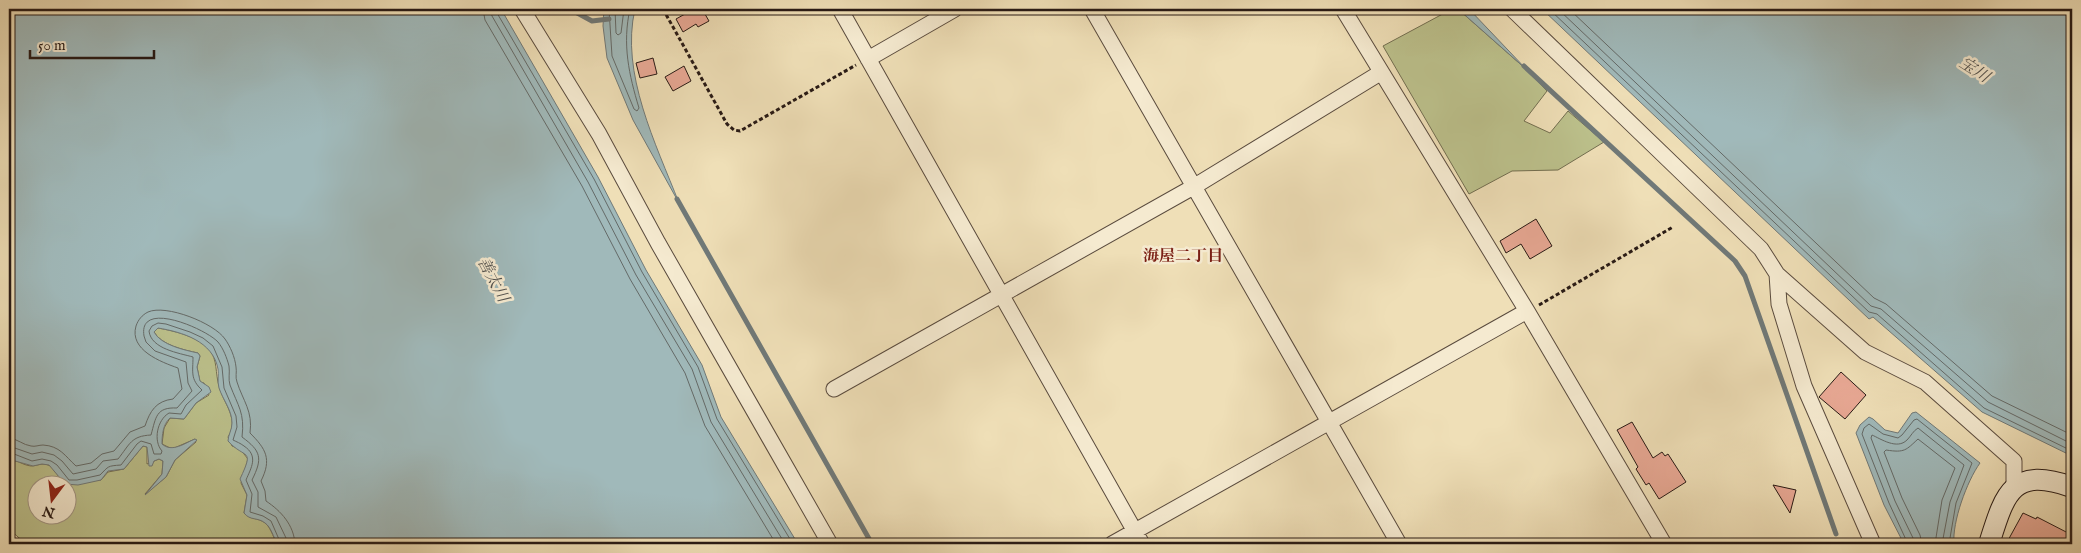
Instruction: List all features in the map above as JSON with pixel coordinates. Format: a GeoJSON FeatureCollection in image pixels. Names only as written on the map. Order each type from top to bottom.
{"type":"FeatureCollection","features":[{"type":"Feature","properties":{"kind":"main road"},"geometry":{"type":"LineString","coordinates":[[1989,544],[1999,512],[2014,486],[2030,479],[2053,480],[2072,487]]}},
{"type":"Feature","properties":{"kind":"street"},"geometry":{"type":"LineString","coordinates":[[522,9],[599,134],[658,243],[830,544]]}},
{"type":"Feature","properties":{"kind":"street"},"geometry":{"type":"LineString","coordinates":[[840,9],[1138,538]]}},
{"type":"Feature","properties":{"kind":"street"},"geometry":{"type":"LineString","coordinates":[[868,59],[955,9]]}},
{"type":"Feature","properties":{"kind":"street"},"geometry":{"type":"LineString","coordinates":[[1092,9],[1399,544]]}},
{"type":"Feature","properties":{"kind":"street"},"geometry":{"type":"LineString","coordinates":[[1343,9],[1380,73],[1527,311],[1664,544]]}},
{"type":"Feature","properties":{"kind":"street"},"geometry":{"type":"LineString","coordinates":[[1512,9],[1761,249],[1777,274],[1866,352],[1925,382],[2014,461],[2014,486]]}},
{"type":"Feature","properties":{"kind":"street"},"geometry":{"type":"LineString","coordinates":[[834,389],[1195,186],[1380,73]]}},
{"type":"Feature","properties":{"kind":"street"},"geometry":{"type":"LineString","coordinates":[[1777,274],[1779,304],[1804,386],[1873,544]]}},
{"type":"Feature","properties":{"kind":"street"},"geometry":{"type":"LineString","coordinates":[[1112,544],[1138,538],[1330,422],[1527,311]]}},
{"type":"Feature","properties":{"kind":"path"},"geometry":{"type":"LineString","coordinates":[[663,9],[727,124],[734,130],[740,131],[868,59]]}},
{"type":"Feature","properties":{"kind":"path"},"geometry":{"type":"LineString","coordinates":[[1527,311],[1673,227]]}},
{"type":"Feature","properties":{"kind":"path"},"geometry":{"type":"LineString","coordinates":[[9,536],[18,544]]}},
{"type":"Feature","properties":{"kind":"green space"},"geometry":{"type":"Polygon","coordinates":[[[1452,9],[1458,9],[1527,70],[1547,91],[1524,121],[1550,133],[1568,111],[1604,142],[1558,170],[1512,171],[1469,194],[1383,46],[1452,9]]]}},
{"type":"Feature","properties":{"kind":"green space"},"geometry":{"type":"Polygon","coordinates":[[[158,328],[185,335],[204,344],[212,353],[219,386],[230,411],[232,424],[228,437],[232,446],[240,449],[248,459],[241,483],[247,495],[244,513],[251,518],[265,523],[277,544],[26,544],[9,529],[9,456],[19,462],[32,466],[46,464],[54,469],[58,476],[28,476],[28,526],[78,526],[78,480],[101,480],[108,472],[124,469],[143,446],[147,447],[147,464],[159,459],[163,461],[162,474],[145,494],[166,477],[175,460],[196,442],[195,439],[172,449],[162,444],[164,428],[170,418],[184,419],[196,403],[209,395],[204,383],[200,382],[197,367],[200,356],[198,353],[167,344],[157,337],[154,332],[158,328]]]}},
{"type":"Feature","properties":{"kind":"water","name":"善太川"},"geometry":{"type":"Polygon","coordinates":[[[9,9],[501,9],[598,177],[646,270],[702,365],[721,417],[798,544],[277,544],[267,525],[244,513],[247,495],[240,479],[247,458],[246,455],[228,441],[232,418],[219,388],[218,369],[215,359],[203,345],[186,335],[158,328],[154,332],[157,337],[167,344],[198,353],[200,356],[197,367],[200,381],[209,387],[211,392],[196,403],[184,419],[170,418],[164,426],[162,444],[166,447],[170,448],[183,445],[195,439],[197,440],[175,460],[166,477],[145,495],[162,474],[163,461],[159,459],[154,461],[152,466],[149,466],[147,447],[143,446],[124,469],[108,471],[101,480],[78,485],[78,476],[58,476],[49,465],[33,466],[15,461],[9,456],[9,9]]]}},
{"type":"Feature","properties":{"kind":"water"},"geometry":{"type":"Polygon","coordinates":[[[604,9],[635,9],[632,33],[632,58],[636,83],[651,133],[679,203],[633,120],[607,58],[603,26],[604,9]]]}},
{"type":"Feature","properties":{"kind":"water"},"geometry":{"type":"Polygon","coordinates":[[[1458,9],[1469,9],[1527,70],[1458,9]]]}},
{"type":"Feature","properties":{"kind":"water","name":"宝川"},"geometry":{"type":"Polygon","coordinates":[[[1542,9],[2072,9],[2072,456],[1982,412],[1873,317],[1869,319],[1542,9]]]}},
{"type":"Feature","properties":{"kind":"water"},"geometry":{"type":"Polygon","coordinates":[[[1916,412],[1980,463],[1970,480],[1961,502],[1955,525],[1954,544],[1904,544],[1884,505],[1856,433],[1860,425],[1869,417],[1885,430],[1898,433],[1912,413],[1916,412]]]}},
{"type":"Feature","properties":{"kind":"building"},"geometry":{"type":"Polygon","coordinates":[[[694,9],[702,9],[709,21],[698,27],[696,24],[683,32],[676,19],[694,9]]]}},
{"type":"Feature","properties":{"kind":"building"},"geometry":{"type":"Polygon","coordinates":[[[653,58],[657,74],[640,78],[636,63],[653,58]]]}},
{"type":"Feature","properties":{"kind":"building"},"geometry":{"type":"Polygon","coordinates":[[[684,66],[691,81],[673,91],[665,77],[684,66]]]}},
{"type":"Feature","properties":{"kind":"building"},"geometry":{"type":"Polygon","coordinates":[[[1536,219],[1552,246],[1530,259],[1521,244],[1506,253],[1500,241],[1536,219]]]}},
{"type":"Feature","properties":{"kind":"building"},"geometry":{"type":"Polygon","coordinates":[[[1841,372],[1866,395],[1845,419],[1819,397],[1841,372]]]}},
{"type":"Feature","properties":{"kind":"building"},"geometry":{"type":"Polygon","coordinates":[[[1632,422],[1653,458],[1662,452],[1665,456],[1668,454],[1686,482],[1659,499],[1649,483],[1646,485],[1636,469],[1638,467],[1617,430],[1632,422]]]}},
{"type":"Feature","properties":{"kind":"building"},"geometry":{"type":"Polygon","coordinates":[[[1773,485],[1796,490],[1790,513],[1773,485]]]}},
{"type":"Feature","properties":{"kind":"building"},"geometry":{"type":"Polygon","coordinates":[[[2023,513],[2036,519],[2037,517],[2072,535],[2072,544],[2006,544],[2023,513]]]}},
{"type":"Feature","properties":{"kind":"waterway"},"geometry":{"type":"LineString","coordinates":[[570,9],[592,21],[609,19]]}},
{"type":"Feature","properties":{"kind":"waterway"},"geometry":{"type":"LineString","coordinates":[[1524,66],[1735,261],[1745,276],[1836,534]]}},
{"type":"Feature","properties":{"kind":"waterway"},"geometry":{"type":"LineString","coordinates":[[677,199],[872,544]]}},
{"type":"Feature","properties":{"kind":"district","name":"海屋二丁目"},"geometry":{"type":"Point","coordinates":[1183,255]}}]}
